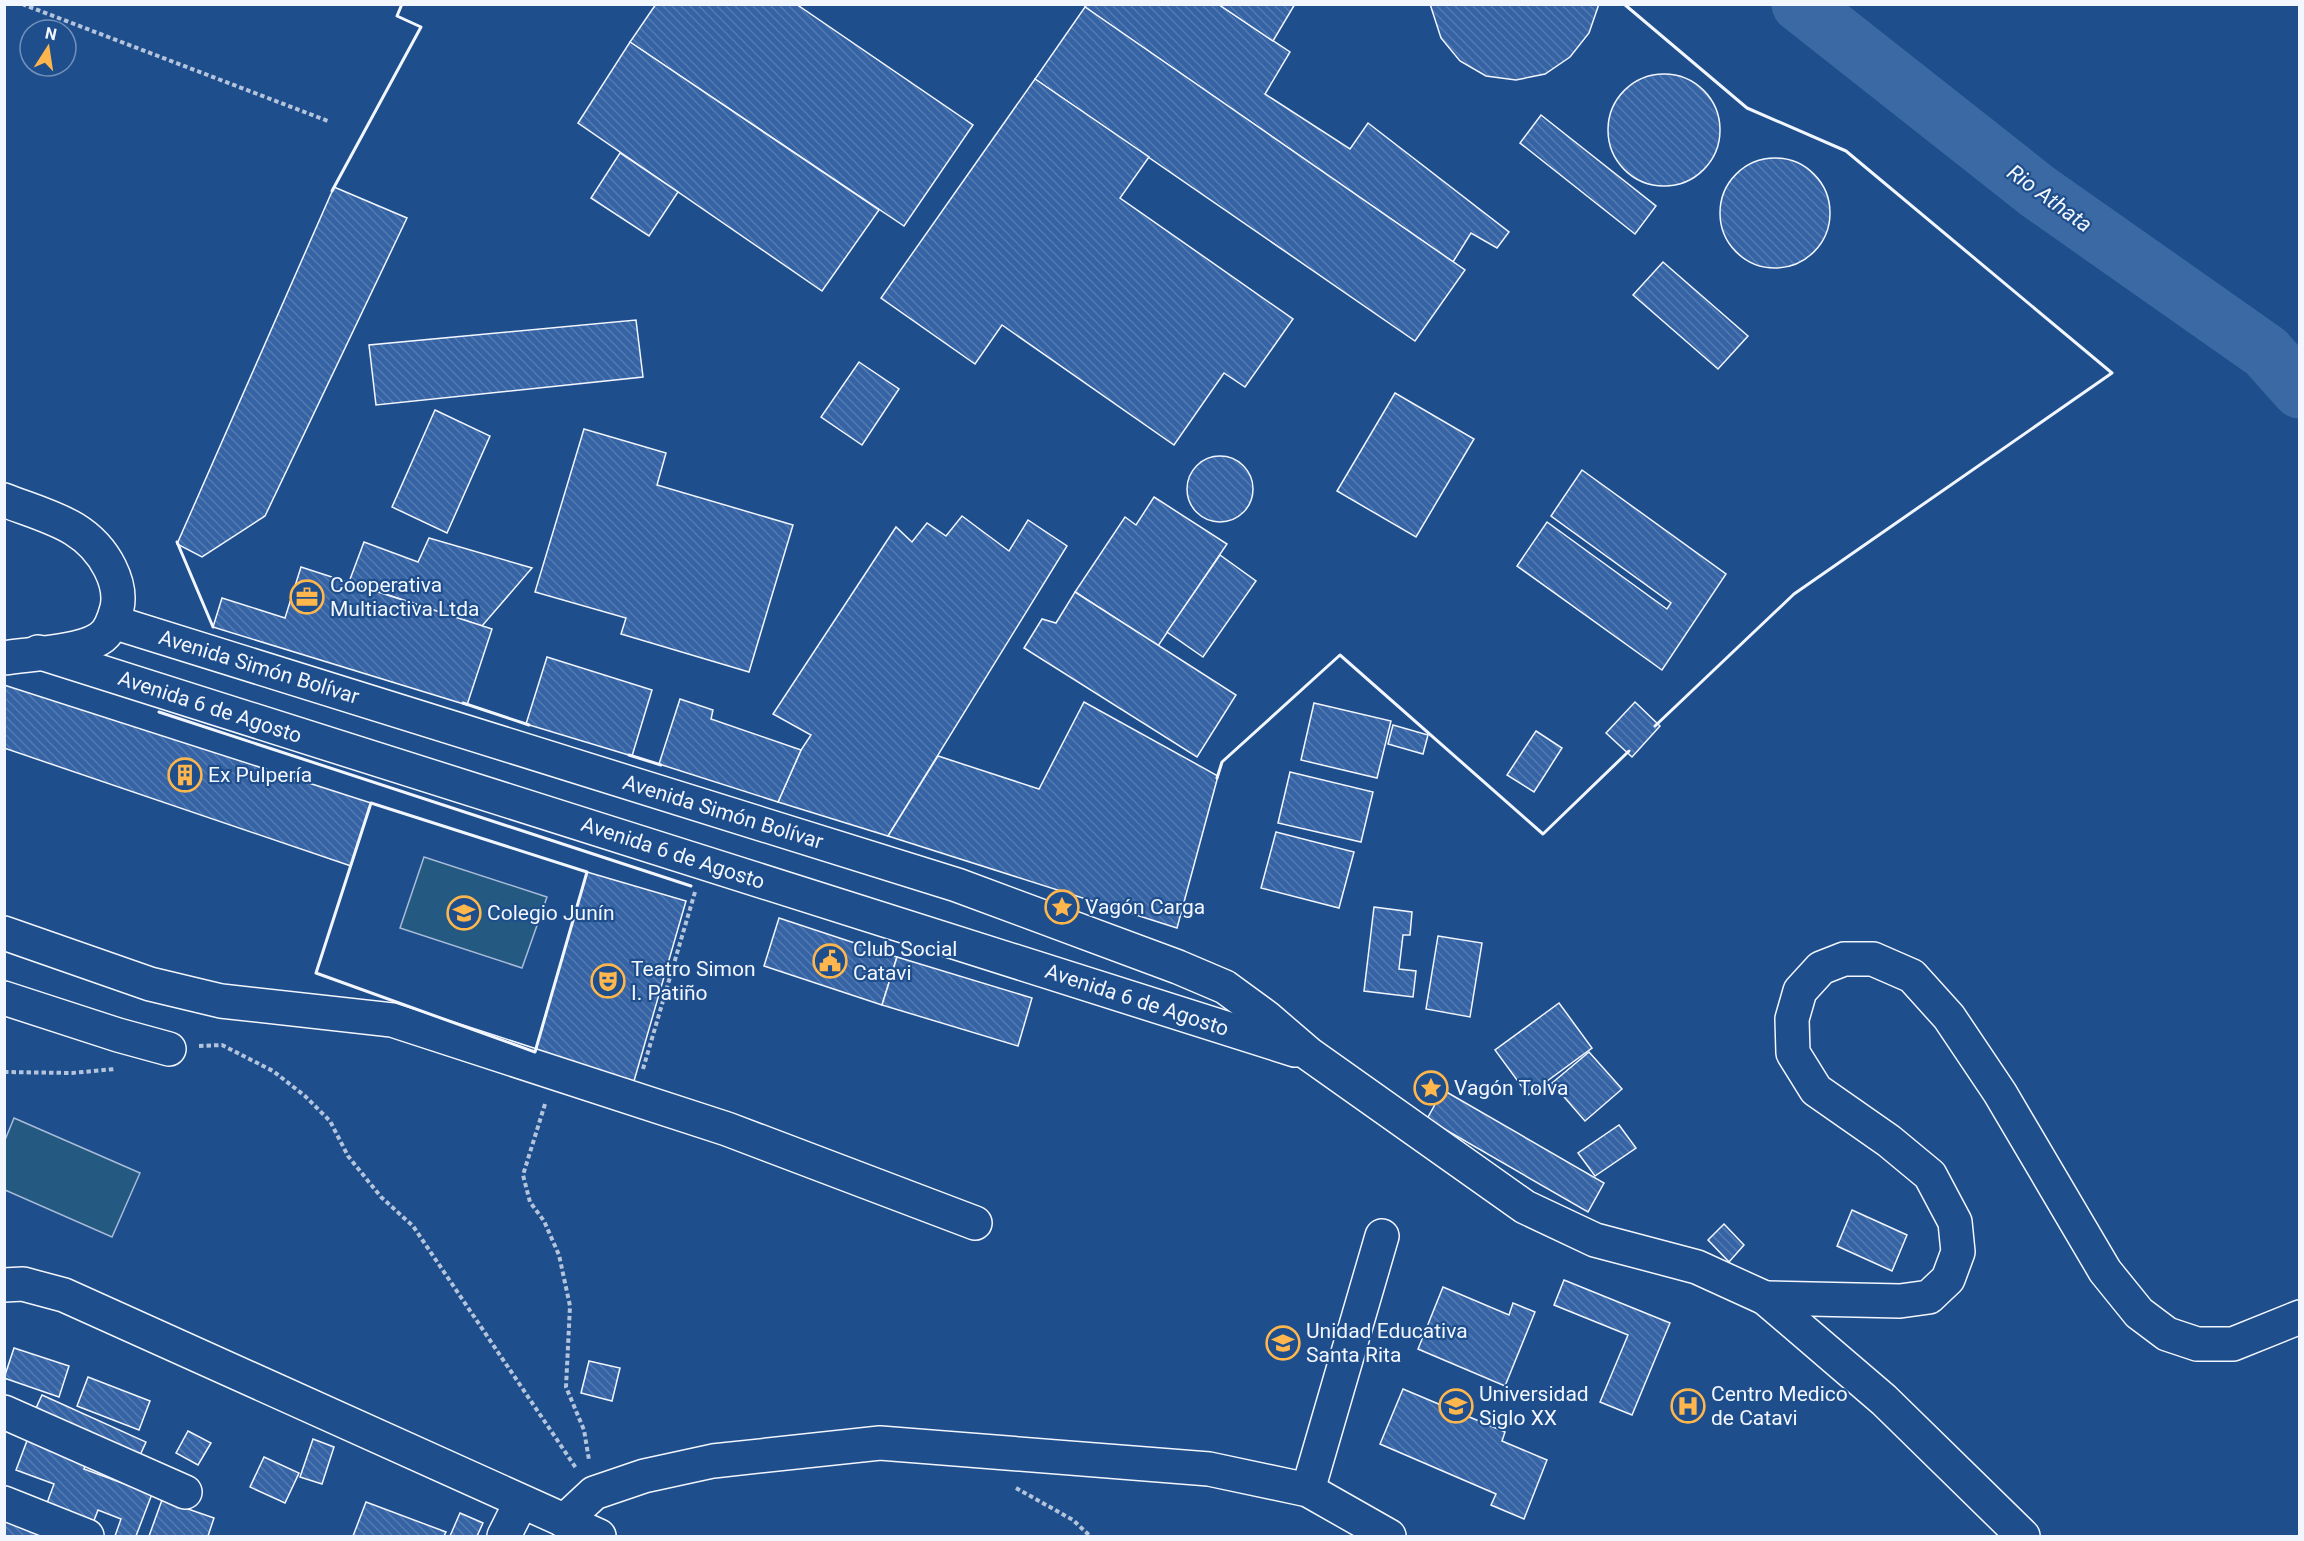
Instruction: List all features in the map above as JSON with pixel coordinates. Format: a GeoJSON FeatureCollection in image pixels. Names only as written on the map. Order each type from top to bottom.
{"type":"FeatureCollection","features":[{"type":"Feature","properties":{"kind":"street"},"geometry":{"type":"LineString","coordinates":[[4,500],[64,524],[86,536],[103,553],[116,578],[118,601],[113,621],[101,638],[84,646],[4,658]]}},
{"type":"Feature","properties":{"kind":"street","name":"Avenida Simón Bolívar"},"geometry":{"type":"LineString","coordinates":[[113,621],[957,885],[1178,967],[1225,987],[1266,1017],[1309,1054]]}},
{"type":"Feature","properties":{"kind":"street","name":"Avenida 6 de Agosto"},"geometry":{"type":"LineString","coordinates":[[38,652],[1309,1054]]}},
{"type":"Feature","properties":{"kind":"street"},"geometry":{"type":"LineString","coordinates":[[4,933],[150,984],[221,1001],[392,1020],[727,1129],[975,1223]]}},
{"type":"Feature","properties":{"kind":"street"},"geometry":{"type":"LineString","coordinates":[[1765,1299],[1900,1301],[1929,1297],[1948,1279],[1958,1252],[1955,1222],[1930,1175],[1889,1141],[1816,1090],[1793,1053],[1792,1019],[1800,991],[1821,968],[1844,959],[1873,959],[1912,976],[1949,1017],[2000,1093],[2105,1271],[2139,1313],[2167,1334],[2197,1344],[2233,1344],[2300,1317]]}},
{"type":"Feature","properties":{"kind":"street"},"geometry":{"type":"LineString","coordinates":[[4,998],[159,1046]]}},
{"type":"Feature","properties":{"kind":"street"},"geometry":{"type":"LineString","coordinates":[[1309,1054],[1525,1207],[1595,1240],[1697,1267],[1765,1299],[1884,1400],[2023,1536]]}},
{"type":"Feature","properties":{"kind":"street"},"geometry":{"type":"LineString","coordinates":[[1308,1491],[1382,1236]]}},
{"type":"Feature","properties":{"kind":"street"},"geometry":{"type":"LineString","coordinates":[[4,1285],[23,1284],[64,1295],[599,1536]]}},
{"type":"Feature","properties":{"kind":"street"},"geometry":{"type":"LineString","coordinates":[[4,1412],[185,1492]]}},
{"type":"Feature","properties":{"kind":"street"},"geometry":{"type":"LineString","coordinates":[[564,1521],[594,1493],[644,1476],[713,1461],[880,1443],[1209,1469],[1308,1491],[1389,1536]]}},
{"type":"Feature","properties":{"kind":"street"},"geometry":{"type":"LineString","coordinates":[[504,1536],[521,1502]]}},
{"type":"Feature","properties":{"kind":"street"},"geometry":{"type":"LineString","coordinates":[[4,1503],[87,1536]]}},
{"type":"Feature","properties":{"kind":"path"},"geometry":{"type":"LineString","coordinates":[[22,4],[328,122]]}},
{"type":"Feature","properties":{"kind":"path"},"geometry":{"type":"LineString","coordinates":[[635,1099],[686,922]]}},
{"type":"Feature","properties":{"kind":"path"},"geometry":{"type":"LineString","coordinates":[[222,1045],[273,1071],[305,1096],[330,1121],[348,1156],[381,1197],[413,1226],[594,1493]]}},
{"type":"Feature","properties":{"kind":"path"},"geometry":{"type":"LineString","coordinates":[[4,1072],[120,1069],[159,1046]]}},
{"type":"Feature","properties":{"kind":"path"},"geometry":{"type":"LineString","coordinates":[[554,1073],[523,1175],[530,1202],[544,1221],[559,1255],[570,1306],[566,1387],[584,1431],[594,1493]]}},
{"type":"Feature","properties":{"kind":"path"},"geometry":{"type":"LineString","coordinates":[[1014,1486],[1073,1520],[1090,1536]]}},
{"type":"Feature","properties":{"kind":"shaded area"},"geometry":{"type":"Polygon","coordinates":[[[424,857],[547,897],[522,968],[400,928],[424,857]]]}},
{"type":"Feature","properties":{"kind":"shaded area"},"geometry":{"type":"Polygon","coordinates":[[[14,1118],[140,1173],[112,1237],[5,1190],[5,1140],[14,1118]]]}},
{"type":"Feature","properties":{"kind":"building"},"geometry":{"type":"Polygon","coordinates":[[[656,4],[796,4],[973,125],[904,226],[630,42],[656,4]]]}},
{"type":"Feature","properties":{"kind":"building"},"geometry":{"type":"Polygon","coordinates":[[[1087,4],[1218,4],[1290,52],[1265,94],[1350,149],[1368,123],[1509,232],[1497,248],[1471,233],[1453,262],[1085,7],[1087,4]]]}},
{"type":"Feature","properties":{"kind":"building"},"geometry":{"type":"Polygon","coordinates":[[[1218,4],[1295,4],[1273,41],[1218,4]]]}},
{"type":"Feature","properties":{"kind":"building"},"geometry":{"type":"Polygon","coordinates":[[[1430,4],[1599,4],[1589,33],[1570,57],[1545,74],[1516,80],[1486,76],[1460,61],[1441,38],[1430,4]]]}},
{"type":"Feature","properties":{"kind":"building"},"geometry":{"type":"Polygon","coordinates":[[[1085,7],[1465,270],[1415,341],[1035,79],[1085,7]]]}},
{"type":"Feature","properties":{"kind":"building"},"geometry":{"type":"Polygon","coordinates":[[[630,42],[879,210],[822,291],[578,123],[630,42]]]}},
{"type":"Feature","properties":{"kind":"building"},"geometry":{"type":"Polygon","coordinates":[[[1664,74],[1685,79],[1703,91],[1715,109],[1720,130],[1715,151],[1703,169],[1685,181],[1664,186],[1643,181],[1625,169],[1613,151],[1608,130],[1613,109],[1625,91],[1643,79],[1664,74]]]}},
{"type":"Feature","properties":{"kind":"building"},"geometry":{"type":"Polygon","coordinates":[[[1035,79],[1149,157],[1120,198],[1293,319],[1245,387],[1224,373],[1174,445],[1002,325],[975,364],[881,298],[1035,79]]]}},
{"type":"Feature","properties":{"kind":"building"},"geometry":{"type":"Polygon","coordinates":[[[1541,115],[1656,206],[1635,234],[1520,143],[1541,115]]]}},
{"type":"Feature","properties":{"kind":"building"},"geometry":{"type":"Polygon","coordinates":[[[620,153],[678,192],[649,236],[591,198],[620,153]]]}},
{"type":"Feature","properties":{"kind":"building"},"geometry":{"type":"Polygon","coordinates":[[[1775,158],[1796,162],[1814,174],[1826,192],[1830,213],[1826,234],[1814,252],[1796,264],[1775,268],[1754,264],[1736,252],[1724,234],[1720,213],[1724,192],[1736,174],[1754,162],[1775,158]]]}},
{"type":"Feature","properties":{"kind":"building"},"geometry":{"type":"Polygon","coordinates":[[[334,187],[407,218],[265,516],[202,557],[177,544],[334,187]]]}},
{"type":"Feature","properties":{"kind":"building"},"geometry":{"type":"Polygon","coordinates":[[[1663,262],[1748,336],[1718,369],[1633,295],[1663,262]]]}},
{"type":"Feature","properties":{"kind":"building"},"geometry":{"type":"Polygon","coordinates":[[[636,320],[643,377],[376,405],[369,345],[636,320]]]}},
{"type":"Feature","properties":{"kind":"building"},"geometry":{"type":"Polygon","coordinates":[[[859,362],[899,389],[862,445],[821,417],[859,362]]]}},
{"type":"Feature","properties":{"kind":"building"},"geometry":{"type":"Polygon","coordinates":[[[1395,393],[1474,439],[1416,537],[1337,491],[1395,393]]]}},
{"type":"Feature","properties":{"kind":"building"},"geometry":{"type":"Polygon","coordinates":[[[435,410],[490,436],[447,533],[392,507],[435,410]]]}},
{"type":"Feature","properties":{"kind":"building"},"geometry":{"type":"Polygon","coordinates":[[[584,429],[666,453],[657,485],[793,525],[749,672],[621,634],[626,618],[535,592],[584,429]]]}},
{"type":"Feature","properties":{"kind":"building"},"geometry":{"type":"Polygon","coordinates":[[[1213,456],[1227,456],[1239,461],[1248,470],[1253,489],[1251,502],[1244,513],[1227,522],[1213,522],[1201,517],[1192,508],[1187,496],[1187,482],[1192,470],[1201,461],[1213,456]]]}},
{"type":"Feature","properties":{"kind":"building"},"geometry":{"type":"Polygon","coordinates":[[[1582,470],[1726,574],[1662,670],[1517,566],[1547,522],[1667,609],[1671,603],[1551,516],[1582,470]]]}},
{"type":"Feature","properties":{"kind":"building"},"geometry":{"type":"Polygon","coordinates":[[[1154,497],[1227,544],[1158,646],[1075,592],[1125,517],[1136,525],[1154,497]]]}},
{"type":"Feature","properties":{"kind":"building"},"geometry":{"type":"Polygon","coordinates":[[[962,516],[1009,551],[1028,520],[1067,546],[888,836],[778,802],[801,750],[811,735],[773,714],[896,527],[912,542],[927,523],[946,536],[962,516]]]}},
{"type":"Feature","properties":{"kind":"building"},"geometry":{"type":"Polygon","coordinates":[[[429,538],[532,568],[482,626],[349,582],[364,542],[418,562],[429,538]]]}},
{"type":"Feature","properties":{"kind":"building"},"geometry":{"type":"Polygon","coordinates":[[[1220,555],[1256,581],[1203,657],[1167,632],[1220,555]]]}},
{"type":"Feature","properties":{"kind":"building"},"geometry":{"type":"Polygon","coordinates":[[[301,567],[492,629],[467,705],[213,627],[222,598],[285,618],[301,567]]]}},
{"type":"Feature","properties":{"kind":"building"},"geometry":{"type":"Polygon","coordinates":[[[1075,592],[1236,695],[1197,757],[1024,648],[1042,619],[1056,623],[1075,592]]]}},
{"type":"Feature","properties":{"kind":"building"},"geometry":{"type":"Polygon","coordinates":[[[547,657],[652,690],[632,756],[526,724],[547,657]]]}},
{"type":"Feature","properties":{"kind":"building","name":"Ex Pulpería"},"geometry":{"type":"Polygon","coordinates":[[[4,685],[371,803],[351,866],[4,748],[4,685]]]}},
{"type":"Feature","properties":{"kind":"building"},"geometry":{"type":"Polygon","coordinates":[[[680,699],[713,710],[711,719],[801,750],[778,802],[659,764],[680,699]]]}},
{"type":"Feature","properties":{"kind":"building"},"geometry":{"type":"Polygon","coordinates":[[[1084,702],[1218,776],[1177,928],[888,836],[938,756],[1039,789],[1084,702]]]}},
{"type":"Feature","properties":{"kind":"building"},"geometry":{"type":"Polygon","coordinates":[[[1635,702],[1660,726],[1632,757],[1606,733],[1635,702]]]}},
{"type":"Feature","properties":{"kind":"building"},"geometry":{"type":"Polygon","coordinates":[[[1314,703],[1391,721],[1377,778],[1301,760],[1314,703]]]}},
{"type":"Feature","properties":{"kind":"building"},"geometry":{"type":"Polygon","coordinates":[[[1393,725],[1428,735],[1423,754],[1388,744],[1393,725]]]}},
{"type":"Feature","properties":{"kind":"building"},"geometry":{"type":"Polygon","coordinates":[[[1536,731],[1562,748],[1534,792],[1507,775],[1536,731]]]}},
{"type":"Feature","properties":{"kind":"building"},"geometry":{"type":"Polygon","coordinates":[[[1290,772],[1373,792],[1361,842],[1278,823],[1290,772]]]}},
{"type":"Feature","properties":{"kind":"building"},"geometry":{"type":"Polygon","coordinates":[[[1276,832],[1354,852],[1339,908],[1261,888],[1276,832]]]}},
{"type":"Feature","properties":{"kind":"building"},"geometry":{"type":"Polygon","coordinates":[[[587,872],[686,901],[634,1081],[535,1052],[587,872]]]}},
{"type":"Feature","properties":{"kind":"building"},"geometry":{"type":"Polygon","coordinates":[[[1374,907],[1412,912],[1410,935],[1403,935],[1399,969],[1416,971],[1413,997],[1364,991],[1374,907]]]}},
{"type":"Feature","properties":{"kind":"building"},"geometry":{"type":"Polygon","coordinates":[[[779,918],[897,957],[882,1005],[764,966],[779,918]]]}},
{"type":"Feature","properties":{"kind":"building"},"geometry":{"type":"Polygon","coordinates":[[[1438,936],[1482,943],[1470,1017],[1426,1009],[1438,936]]]}},
{"type":"Feature","properties":{"kind":"building"},"geometry":{"type":"Polygon","coordinates":[[[897,957],[1032,998],[1018,1046],[882,1005],[897,957]]]}},
{"type":"Feature","properties":{"kind":"building"},"geometry":{"type":"Polygon","coordinates":[[[1559,1003],[1592,1048],[1528,1095],[1495,1050],[1559,1003]]]}},
{"type":"Feature","properties":{"kind":"building"},"geometry":{"type":"Polygon","coordinates":[[[1589,1052],[1622,1089],[1585,1121],[1552,1083],[1589,1052]]]}},
{"type":"Feature","properties":{"kind":"building"},"geometry":{"type":"Polygon","coordinates":[[[1443,1090],[1604,1183],[1588,1212],[1427,1119],[1443,1090]]]}},
{"type":"Feature","properties":{"kind":"building"},"geometry":{"type":"Polygon","coordinates":[[[1619,1125],[1636,1148],[1595,1176],[1578,1153],[1619,1125]]]}},
{"type":"Feature","properties":{"kind":"building"},"geometry":{"type":"Polygon","coordinates":[[[1852,1210],[1907,1235],[1892,1271],[1837,1246],[1852,1210]]]}},
{"type":"Feature","properties":{"kind":"building"},"geometry":{"type":"Polygon","coordinates":[[[1724,1224],[1744,1245],[1729,1262],[1708,1240],[1724,1224]]]}},
{"type":"Feature","properties":{"kind":"building"},"geometry":{"type":"Polygon","coordinates":[[[1564,1280],[1670,1323],[1632,1415],[1600,1402],[1628,1335],[1554,1305],[1564,1280]]]}},
{"type":"Feature","properties":{"kind":"building"},"geometry":{"type":"Polygon","coordinates":[[[1443,1287],[1509,1315],[1513,1303],[1535,1312],[1505,1386],[1418,1349],[1443,1287]]]}},
{"type":"Feature","properties":{"kind":"building"},"geometry":{"type":"Polygon","coordinates":[[[14,1348],[69,1366],[59,1397],[4,1378],[14,1348]]]}},
{"type":"Feature","properties":{"kind":"building"},"geometry":{"type":"Polygon","coordinates":[[[589,1361],[620,1368],[612,1401],[581,1393],[589,1361]]]}},
{"type":"Feature","properties":{"kind":"building"},"geometry":{"type":"Polygon","coordinates":[[[88,1377],[150,1401],[139,1430],[77,1406],[88,1377]]]}},
{"type":"Feature","properties":{"kind":"building"},"geometry":{"type":"Polygon","coordinates":[[[1403,1389],[1505,1432],[1502,1441],[1547,1460],[1524,1519],[1491,1505],[1496,1494],[1380,1444],[1403,1389]]]}},
{"type":"Feature","properties":{"kind":"building"},"geometry":{"type":"Polygon","coordinates":[[[42,1395],[146,1442],[135,1466],[31,1419],[42,1395]]]}},
{"type":"Feature","properties":{"kind":"building"},"geometry":{"type":"Polygon","coordinates":[[[188,1431],[211,1443],[198,1465],[176,1453],[188,1431]]]}},
{"type":"Feature","properties":{"kind":"building"},"geometry":{"type":"Polygon","coordinates":[[[28,1438],[87,1459],[84,1469],[152,1494],[136,1536],[115,1536],[121,1519],[98,1510],[90,1531],[43,1514],[54,1484],[16,1470],[28,1438]]]}},
{"type":"Feature","properties":{"kind":"building"},"geometry":{"type":"Polygon","coordinates":[[[313,1439],[334,1447],[322,1484],[300,1477],[313,1439]]]}},
{"type":"Feature","properties":{"kind":"building"},"geometry":{"type":"Polygon","coordinates":[[[264,1457],[299,1473],[285,1503],[250,1487],[264,1457]]]}},
{"type":"Feature","properties":{"kind":"building"},"geometry":{"type":"Polygon","coordinates":[[[162,1500],[214,1518],[208,1536],[149,1536],[162,1500]]]}},
{"type":"Feature","properties":{"kind":"building"},"geometry":{"type":"Polygon","coordinates":[[[366,1502],[446,1532],[444,1536],[353,1536],[366,1502]]]}},
{"type":"Feature","properties":{"kind":"building"},"geometry":{"type":"Polygon","coordinates":[[[460,1513],[483,1523],[477,1536],[450,1536],[460,1513]]]}},
{"type":"Feature","properties":{"kind":"building"},"geometry":{"type":"Polygon","coordinates":[[[4,1515],[59,1536],[4,1536],[4,1515]]]}},
{"type":"Feature","properties":{"kind":"waterway","name":"Rio Athata"},"geometry":{"type":"LineString","coordinates":[[1800,4],[2037,191],[2266,352],[2300,390]]}},
{"type":"Feature","properties":{"kind":"wall"},"geometry":{"type":"LineString","coordinates":[[332,191],[421,27],[397,16],[402,4]]}},
{"type":"Feature","properties":{"kind":"wall"},"geometry":{"type":"LineString","coordinates":[[1624,4],[1747,108],[1846,151],[2112,373],[1794,594],[1655,726]]}},
{"type":"Feature","properties":{"kind":"wall"},"geometry":{"type":"LineString","coordinates":[[177,542],[213,627]]}},
{"type":"Feature","properties":{"kind":"wall"},"geometry":{"type":"LineString","coordinates":[[1217,778],[1222,762],[1340,655],[1543,834],[1629,751]]}},
{"type":"Feature","properties":{"kind":"wall"},"geometry":{"type":"LineString","coordinates":[[463,703],[529,725]]}},
{"type":"Feature","properties":{"kind":"wall"},"geometry":{"type":"LineString","coordinates":[[159,712],[691,886]]}},
{"type":"Feature","properties":{"kind":"wall"},"geometry":{"type":"LineString","coordinates":[[629,755],[661,765]]}},
{"type":"Feature","properties":{"kind":"wall"},"geometry":{"type":"LineString","coordinates":[[371,803],[587,872],[535,1052],[316,973],[371,803]]}},
{"type":"Feature","properties":{"kind":"place","name":"Cooperativa Multiactiva Ltda"},"geometry":{"type":"Point","coordinates":[307,597]}},
{"type":"Feature","properties":{"kind":"place","name":"Ex Pulpería"},"geometry":{"type":"Point","coordinates":[185,775]}},
{"type":"Feature","properties":{"kind":"place","name":"Vagón Carga"},"geometry":{"type":"Point","coordinates":[1062,907]}},
{"type":"Feature","properties":{"kind":"place","name":"Colegio Junín"},"geometry":{"type":"Point","coordinates":[464,913]}},
{"type":"Feature","properties":{"kind":"place","name":"Club Social Catavi"},"geometry":{"type":"Point","coordinates":[830,961]}},
{"type":"Feature","properties":{"kind":"place","name":"Teatro Simon I. Patiño"},"geometry":{"type":"Point","coordinates":[608,981]}},
{"type":"Feature","properties":{"kind":"place","name":"Vagón Tolva"},"geometry":{"type":"Point","coordinates":[1431,1088]}},
{"type":"Feature","properties":{"kind":"place","name":"Unidad Educativa Santa Rita"},"geometry":{"type":"Point","coordinates":[1283,1343]}},
{"type":"Feature","properties":{"kind":"place","name":"Universidad Siglo XX"},"geometry":{"type":"Point","coordinates":[1456,1406]}},
{"type":"Feature","properties":{"kind":"place","name":"Centro Medico de Catavi"},"geometry":{"type":"Point","coordinates":[1688,1406]}}]}
